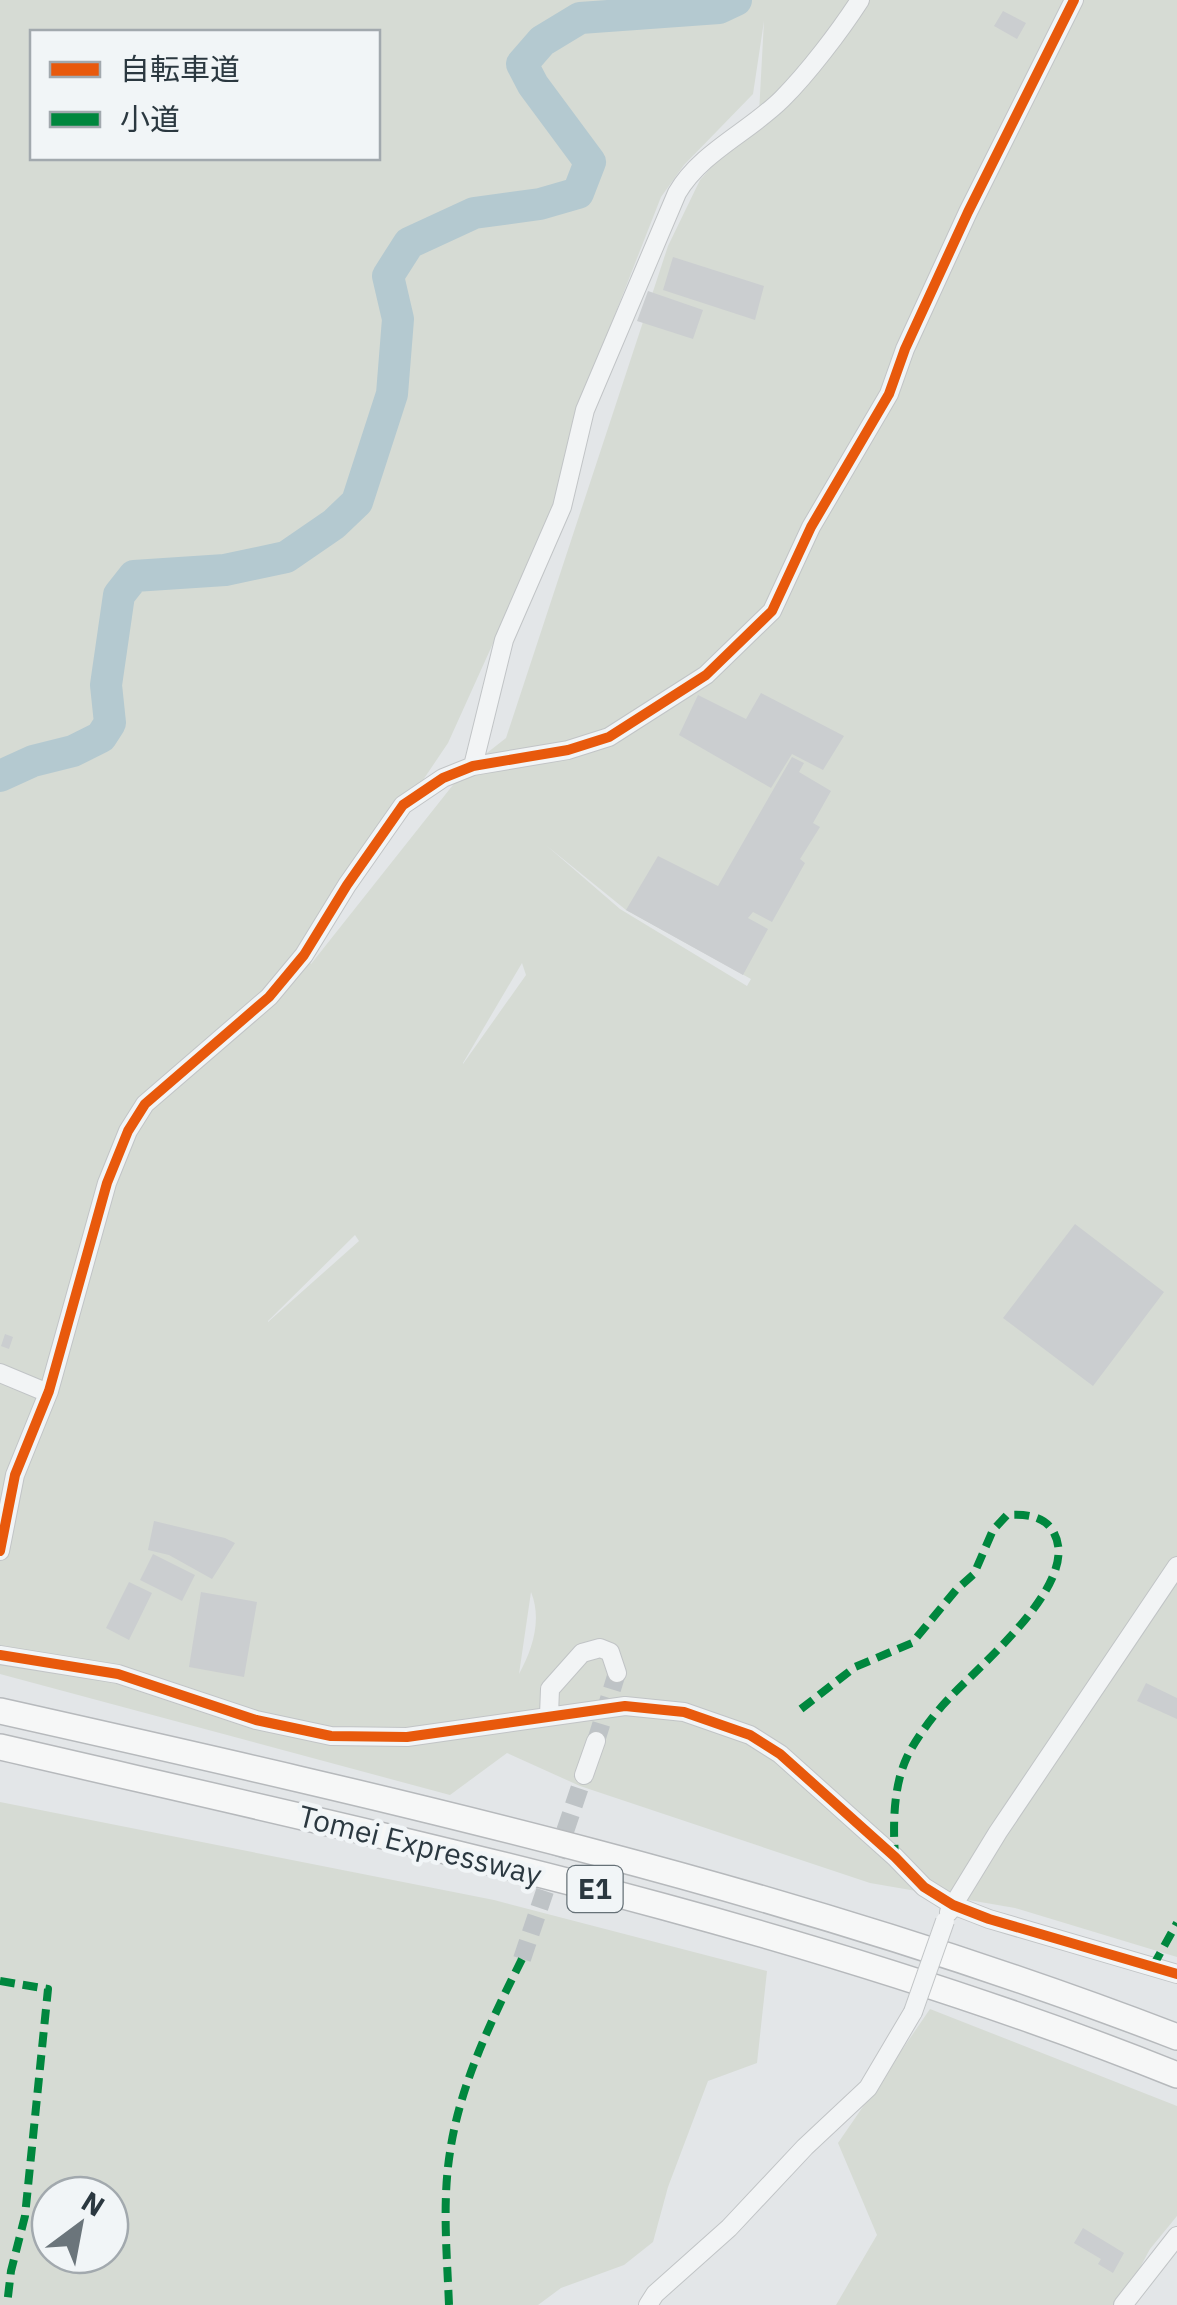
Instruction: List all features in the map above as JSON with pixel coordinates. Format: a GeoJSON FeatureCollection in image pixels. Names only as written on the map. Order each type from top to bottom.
{"type":"FeatureCollection","features":[{"type":"Feature","properties":{"kind":"highway","name":"Tomei Expressway"},"geometry":{"type":"LineString","coordinates":[[0,1711],[414,1807],[740,1893],[1041,1986],[1177,2037]]}},
{"type":"Feature","properties":{"kind":"highway","name":"Tomei Expressway"},"geometry":{"type":"LineString","coordinates":[[0,1748],[391,1837],[764,1935],[1029,2020],[1177,2075]]}},
{"type":"Feature","properties":{"kind":"street"},"geometry":{"type":"LineString","coordinates":[[473,766],[504,640],[562,507],[585,410],[678,193],[691,170],[783,98],[840,31],[860,0]]}},
{"type":"Feature","properties":{"kind":"street"},"geometry":{"type":"LineString","coordinates":[[0,1551],[6,1486],[15,1475],[48,1393],[106,1183],[128,1131],[145,1104],[269,997],[304,955],[346,885],[403,806],[443,778],[473,766],[568,750],[610,737],[706,675],[772,610],[811,527],[889,394],[905,349],[968,212],[1074,0]]}},
{"type":"Feature","properties":{"kind":"street"},"geometry":{"type":"LineString","coordinates":[[0,1373],[48,1393]]}},
{"type":"Feature","properties":{"kind":"street"},"geometry":{"type":"LineString","coordinates":[[648,2305],[868,2088],[913,2012],[949,1913],[1177,1566]]}},
{"type":"Feature","properties":{"kind":"street"},"geometry":{"type":"LineString","coordinates":[[548,1715],[550,1689],[582,1653],[600,1648],[610,1652],[617,1674]]}},
{"type":"Feature","properties":{"kind":"street"},"geometry":{"type":"LineString","coordinates":[[0,1654],[118,1674],[256,1720],[331,1736],[407,1738],[625,1706],[655,1708],[718,1722],[750,1736],[806,1775],[949,1913],[989,1919],[1177,1974]]}},
{"type":"Feature","properties":{"kind":"street"},"geometry":{"type":"LineString","coordinates":[[584,1776],[596,1741]]}},
{"type":"Feature","properties":{"kind":"street"},"geometry":{"type":"LineString","coordinates":[[1123,2305],[1177,2236]]}},
{"type":"Feature","properties":{"kind":"shaded area"},"geometry":{"type":"Polygon","coordinates":[[[0,0],[1177,0],[1177,1957],[1015,1908],[870,1883],[580,1786],[507,1753],[450,1795],[0,1674],[0,0]],[[764,21],[753,94],[684,165],[661,197],[576,414],[550,517],[448,743],[305,955],[311,964],[464,771],[506,738],[668,246],[700,180],[759,113],[764,21]],[[547,846],[620,909],[747,986],[751,979],[626,910],[547,846]],[[522,963],[463,1064],[526,975],[522,963]],[[355,1235],[268,1321],[359,1241],[355,1235]],[[531,1592],[519,1674],[536,1623],[531,1592]]]}},
{"type":"Feature","properties":{"kind":"shaded area"},"geometry":{"type":"Polygon","coordinates":[[[0,1802],[494,1900],[767,1971],[757,2063],[708,2081],[668,2187],[653,2242],[624,2265],[561,2288],[538,2305],[0,2305],[0,1802]]]}},
{"type":"Feature","properties":{"kind":"shaded area"},"geometry":{"type":"Polygon","coordinates":[[[930,2009],[1177,2106],[1177,2216],[1150,2249],[1120,2305],[836,2305],[877,2235],[838,2143],[930,2009]]]}},
{"type":"Feature","properties":{"kind":"building"},"geometry":{"type":"Polygon","coordinates":[[[1003,11],[1026,23],[1017,39],[994,26],[1003,11]]]}},
{"type":"Feature","properties":{"kind":"building"},"geometry":{"type":"Polygon","coordinates":[[[673,257],[764,286],[755,320],[663,290],[673,257]]]}},
{"type":"Feature","properties":{"kind":"building"},"geometry":{"type":"Polygon","coordinates":[[[648,291],[703,310],[693,339],[637,321],[648,291]]]}},
{"type":"Feature","properties":{"kind":"building"},"geometry":{"type":"Polygon","coordinates":[[[761,693],[844,736],[823,770],[792,754],[771,788],[679,735],[698,695],[746,719],[761,693]]]}},
{"type":"Feature","properties":{"kind":"building"},"geometry":{"type":"Polygon","coordinates":[[[792,757],[804,763],[799,772],[831,791],[813,823],[820,827],[800,859],[805,863],[772,922],[753,912],[748,918],[768,929],[743,975],[626,910],[658,856],[718,886],[792,757]]]}},
{"type":"Feature","properties":{"kind":"building"},"geometry":{"type":"Polygon","coordinates":[[[1075,1224],[1164,1292],[1093,1386],[1003,1318],[1075,1224]]]}},
{"type":"Feature","properties":{"kind":"building"},"geometry":{"type":"Polygon","coordinates":[[[5,1334],[13,1337],[9,1349],[1,1346],[5,1334]]]}},
{"type":"Feature","properties":{"kind":"building"},"geometry":{"type":"Polygon","coordinates":[[[154,1521],[235,1543],[212,1579],[169,1555],[148,1550],[154,1521]]]}},
{"type":"Feature","properties":{"kind":"building"},"geometry":{"type":"Polygon","coordinates":[[[153,1554],[195,1575],[182,1601],[140,1580],[153,1554]]]}},
{"type":"Feature","properties":{"kind":"building"},"geometry":{"type":"Polygon","coordinates":[[[129,1582],[152,1593],[129,1640],[106,1628],[129,1582]]]}},
{"type":"Feature","properties":{"kind":"building"},"geometry":{"type":"Polygon","coordinates":[[[201,1592],[257,1602],[244,1677],[189,1667],[201,1592]]]}},
{"type":"Feature","properties":{"kind":"building"},"geometry":{"type":"Polygon","coordinates":[[[1146,1683],[1177,1698],[1177,1719],[1137,1701],[1146,1683]]]}},
{"type":"Feature","properties":{"kind":"building"},"geometry":{"type":"Polygon","coordinates":[[[1083,2228],[1124,2253],[1113,2273],[1098,2264],[1101,2259],[1074,2243],[1083,2228]]]}},
{"type":"Feature","properties":{"kind":"waterway"},"geometry":{"type":"LineString","coordinates":[[0,776],[101,737],[110,723],[106,685],[119,595],[134,576],[225,570],[286,557],[334,524],[357,502],[392,394],[398,319],[388,276],[409,243],[474,213],[540,204],[578,193],[590,162],[522,64],[542,41],[580,18],[719,8],[736,0]]}},
{"type":"Feature","properties":{"kind":"tunnel"},"geometry":{"type":"LineString","coordinates":[[596,1741],[617,1673]]}},
{"type":"Feature","properties":{"kind":"tunnel"},"geometry":{"type":"LineString","coordinates":[[522,1959],[584,1775]]}},
{"type":"Feature","properties":{"kind":"marked path"},"geometry":{"type":"LineString","coordinates":[[801,1709],[855,1667],[912,1643],[974,1574],[993,1530],[1007,1515],[1034,1517],[1050,1527],[1058,1554],[1053,1577],[1039,1601],[942,1706],[907,1757],[897,1793],[895,1857]]}},
{"type":"Feature","properties":{"kind":"marked path"},"geometry":{"type":"LineString","coordinates":[[1153,1966],[1177,1923]]}},
{"type":"Feature","properties":{"kind":"marked path"},"geometry":{"type":"LineString","coordinates":[[449,2305],[446,2190],[455,2127],[478,2053],[522,1959]]}},
{"type":"Feature","properties":{"kind":"marked path"},"geometry":{"type":"LineString","coordinates":[[0,1981],[48,1989],[25,2216],[7,2305]]}},
{"type":"Feature","properties":{"kind":"cycle path"},"geometry":{"type":"LineString","coordinates":[[0,1551],[15,1475],[49,1391],[107,1183],[128,1131],[145,1104],[269,997],[304,955],[403,805],[443,778],[473,766],[568,750],[609,737],[706,675],[772,611],[811,527],[889,394],[905,349],[968,212],[1074,0]]}},
{"type":"Feature","properties":{"kind":"cycle path"},"geometry":{"type":"LineString","coordinates":[[0,1655],[118,1674],[256,1720],[331,1736],[407,1737],[625,1706],[684,1712],[750,1735],[780,1754],[924,1887],[953,1905],[1177,1974]]}}]}
